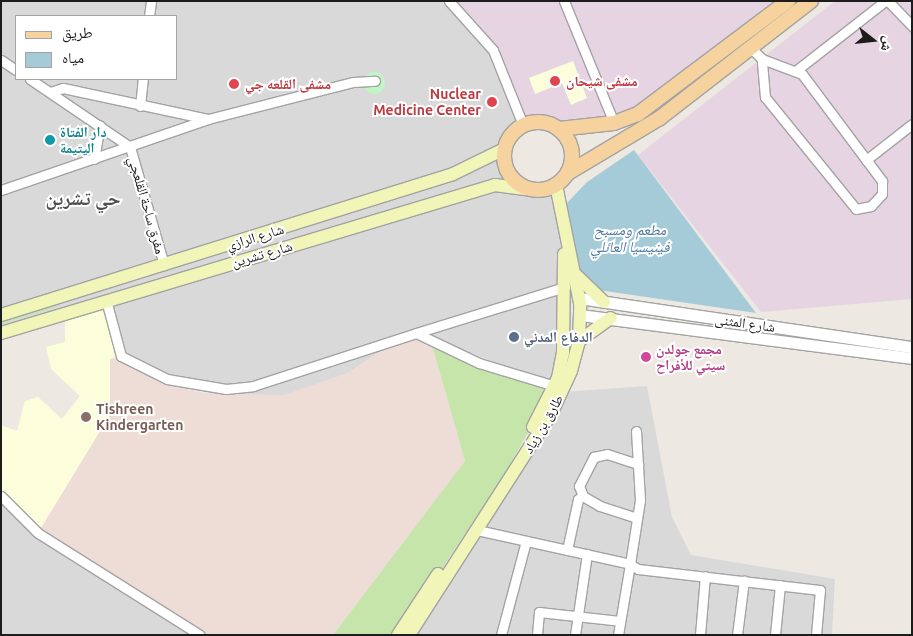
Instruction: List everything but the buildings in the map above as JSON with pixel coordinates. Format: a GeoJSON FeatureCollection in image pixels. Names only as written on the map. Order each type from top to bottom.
{"type":"FeatureCollection","features":[{"type":"Feature","properties":{"kind":"main road"},"geometry":{"type":"LineString","coordinates":[[788,1],[638,114],[614,123],[559,129],[539,122],[523,125],[504,148],[507,172],[525,189],[553,186],[568,173],[660,118],[758,54],[811,1]]}},
{"type":"Feature","properties":{"kind":"main road"},"geometry":{"type":"LineString","coordinates":[[559,129],[572,155],[568,173]]}},
{"type":"Feature","properties":{"kind":"main road","name":"شارع الرازي"},"geometry":{"type":"LineString","coordinates":[[2,314],[453,174],[504,148]]}},
{"type":"Feature","properties":{"kind":"main road","name":"شارع تشرين"},"geometry":{"type":"LineString","coordinates":[[1,333],[106,300],[495,186],[525,189]]}},
{"type":"Feature","properties":{"kind":"main road"},"geometry":{"type":"LineString","coordinates":[[553,186],[565,262],[576,295],[576,314],[566,309]]}},
{"type":"Feature","properties":{"kind":"main road"},"geometry":{"type":"LineString","coordinates":[[576,295],[604,302]]}},
{"type":"Feature","properties":{"kind":"main road"},"geometry":{"type":"LineString","coordinates":[[398,635],[502,478],[555,386],[563,353],[566,309],[576,295]]}},
{"type":"Feature","properties":{"kind":"main road","name":"طارق بن زياد"},"geometry":{"type":"LineString","coordinates":[[410,635],[552,412],[571,371],[578,341],[576,295]]}},
{"type":"Feature","properties":{"kind":"main road"},"geometry":{"type":"LineString","coordinates":[[578,341],[611,318]]}},
{"type":"Feature","properties":{"kind":"street"},"geometry":{"type":"LineString","coordinates":[[149,15],[151,1]]}},
{"type":"Feature","properties":{"kind":"street"},"geometry":{"type":"LineString","coordinates":[[449,1],[493,50],[523,125]]}},
{"type":"Feature","properties":{"kind":"street"},"geometry":{"type":"LineString","coordinates":[[564,1],[614,123]]}},
{"type":"Feature","properties":{"kind":"street"},"geometry":{"type":"LineString","coordinates":[[798,69],[887,1],[912,26]]}},
{"type":"Feature","properties":{"kind":"street"},"geometry":{"type":"LineString","coordinates":[[758,54],[798,69],[884,186],[877,201],[860,210],[765,97],[758,54]]}},
{"type":"Feature","properties":{"kind":"street"},"geometry":{"type":"LineString","coordinates":[[1,60],[15,69]]}},
{"type":"Feature","properties":{"kind":"street","name":"مفرق ساحة القلعجي"},"geometry":{"type":"LineString","coordinates":[[32,80],[130,147],[164,265]]}},
{"type":"Feature","properties":{"kind":"street"},"geometry":{"type":"LineString","coordinates":[[140,106],[142,80]]}},
{"type":"Feature","properties":{"kind":"street"},"geometry":{"type":"LineString","coordinates":[[1,190],[208,119],[353,82],[375,81]]}},
{"type":"Feature","properties":{"kind":"street"},"geometry":{"type":"LineString","coordinates":[[50,92],[62,88],[140,106],[187,112],[208,119]]}},
{"type":"Feature","properties":{"kind":"street"},"geometry":{"type":"LineString","coordinates":[[866,160],[912,124]]}},
{"type":"Feature","properties":{"kind":"street"},"geometry":{"type":"LineString","coordinates":[[94,159],[100,126]]}},
{"type":"Feature","properties":{"kind":"street"},"geometry":{"type":"LineString","coordinates":[[106,300],[121,356],[167,379],[226,389],[252,386],[416,333],[576,295]]}},
{"type":"Feature","properties":{"kind":"street","name":"شارع المثنى"},"geometry":{"type":"LineString","coordinates":[[576,295],[604,302],[912,347]]}},
{"type":"Feature","properties":{"kind":"street","name":"شارع المثنى"},"geometry":{"type":"LineString","coordinates":[[576,295],[611,318],[912,358]]}},
{"type":"Feature","properties":{"kind":"street"},"geometry":{"type":"LineString","coordinates":[[416,333],[479,363],[555,386]]}},
{"type":"Feature","properties":{"kind":"street"},"geometry":{"type":"LineString","coordinates":[[618,635],[637,518],[638,464],[636,431]]}},
{"type":"Feature","properties":{"kind":"street"},"geometry":{"type":"LineString","coordinates":[[637,518],[583,496],[579,486],[594,457],[607,454],[638,464]]}},
{"type":"Feature","properties":{"kind":"street"},"geometry":{"type":"LineString","coordinates":[[1,496],[38,533],[200,635]]}},
{"type":"Feature","properties":{"kind":"street"},"geometry":{"type":"LineString","coordinates":[[567,550],[578,499],[583,496]]}},
{"type":"Feature","properties":{"kind":"street"},"geometry":{"type":"LineString","coordinates":[[476,530],[630,564],[638,569],[820,590],[816,635]]}},
{"type":"Feature","properties":{"kind":"street"},"geometry":{"type":"LineString","coordinates":[[501,635],[526,541]]}},
{"type":"Feature","properties":{"kind":"street"},"geometry":{"type":"LineString","coordinates":[[575,635],[587,554]]}},
{"type":"Feature","properties":{"kind":"street"},"geometry":{"type":"LineString","coordinates":[[700,635],[705,576]]}},
{"type":"Feature","properties":{"kind":"street"},"geometry":{"type":"LineString","coordinates":[[737,635],[744,580]]}},
{"type":"Feature","properties":{"kind":"street"},"geometry":{"type":"LineString","coordinates":[[775,635],[780,586]]}},
{"type":"Feature","properties":{"kind":"street"},"geometry":{"type":"LineString","coordinates":[[537,635],[540,612],[577,615],[620,622]]}},
{"type":"Feature","properties":{"kind":"shaded area"},"geometry":{"type":"Polygon","coordinates":[[[1,1],[449,1],[493,50],[523,125],[504,149],[507,172],[525,189],[550,188],[565,262],[555,386],[413,330],[348,373],[285,395],[226,397],[147,377],[121,356],[106,300],[1,333],[1,1]]]}},
{"type":"Feature","properties":{"kind":"shaded area"},"geometry":{"type":"Polygon","coordinates":[[[449,1],[788,1],[638,114],[559,129],[539,122],[523,125],[493,50],[449,1]]]}},
{"type":"Feature","properties":{"kind":"shaded area"},"geometry":{"type":"Polygon","coordinates":[[[835,1],[912,1],[912,299],[761,312],[638,155],[835,1]]]}},
{"type":"Feature","properties":{"kind":"shaded area","name":"مشفى شيحان"},"geometry":{"type":"Polygon","coordinates":[[[573,61],[587,98],[571,105],[562,83],[535,94],[529,78],[573,61]]]}},
{"type":"Feature","properties":{"kind":"shaded area","name":"Tishreen Kindergarten"},"geometry":{"type":"Polygon","coordinates":[[[106,300],[121,356],[110,360],[110,415],[38,533],[1,496],[1,425],[17,431],[25,401],[38,397],[62,419],[80,396],[51,369],[46,347],[65,342],[65,313],[106,300]]]}},
{"type":"Feature","properties":{"kind":"shaded area"},"geometry":{"type":"Polygon","coordinates":[[[413,330],[430,338],[465,461],[333,635],[200,635],[38,533],[110,415],[110,359],[121,356],[147,377],[203,393],[285,395],[348,373],[413,330]]]}},
{"type":"Feature","properties":{"kind":"shaded area"},"geometry":{"type":"Polygon","coordinates":[[[647,386],[672,517],[691,555],[835,579],[832,635],[409,635],[562,392],[647,386]]]}},
{"type":"Feature","properties":{"kind":"shaded area"},"geometry":{"type":"Polygon","coordinates":[[[1,496],[38,533],[200,635],[1,635],[1,496]]]}},
{"type":"Feature","properties":{"kind":"green space"},"geometry":{"type":"Polygon","coordinates":[[[374,72],[382,75],[385,83],[382,91],[374,94],[366,91],[363,83],[366,75],[374,72]]]}},
{"type":"Feature","properties":{"kind":"green space"},"geometry":{"type":"Polygon","coordinates":[[[55,302],[57,307],[1,324],[1,319],[55,302]]]}},
{"type":"Feature","properties":{"kind":"green space"},"geometry":{"type":"Polygon","coordinates":[[[430,338],[555,386],[502,478],[398,635],[333,635],[465,461],[430,338]]]}},
{"type":"Feature","properties":{"kind":"water","name":"مطعم ومسبح فينيسيا العائلي"},"geometry":{"type":"Polygon","coordinates":[[[634,150],[756,313],[598,290],[579,272],[565,205],[587,182],[634,150]]]}},
{"type":"Feature","properties":{"kind":"place","name":"مشفى شيحان"},"geometry":{"type":"Point","coordinates":[555,81]}},
{"type":"Feature","properties":{"kind":"place","name":"مشفى القلعه جي"},"geometry":{"type":"Point","coordinates":[234,84]}},
{"type":"Feature","properties":{"kind":"place","name":"Nuclear Medicine Center"},"geometry":{"type":"Point","coordinates":[492,102]}},
{"type":"Feature","properties":{"kind":"place","name":"دار الفتاة اليتيمة"},"geometry":{"type":"Point","coordinates":[50,140]}},
{"type":"Feature","properties":{"kind":"place","name":"الدفاع المدني"},"geometry":{"type":"Point","coordinates":[514,337]}},
{"type":"Feature","properties":{"kind":"place","name":"مجمع جولدن سيتي للأفراح"},"geometry":{"type":"Point","coordinates":[646,357]}},
{"type":"Feature","properties":{"kind":"place","name":"Tishreen Kindergarten"},"geometry":{"type":"Point","coordinates":[86,417]}},
{"type":"Feature","properties":{"kind":"district","name":"حي تشرين"},"geometry":{"type":"Point","coordinates":[83,199]}}]}
